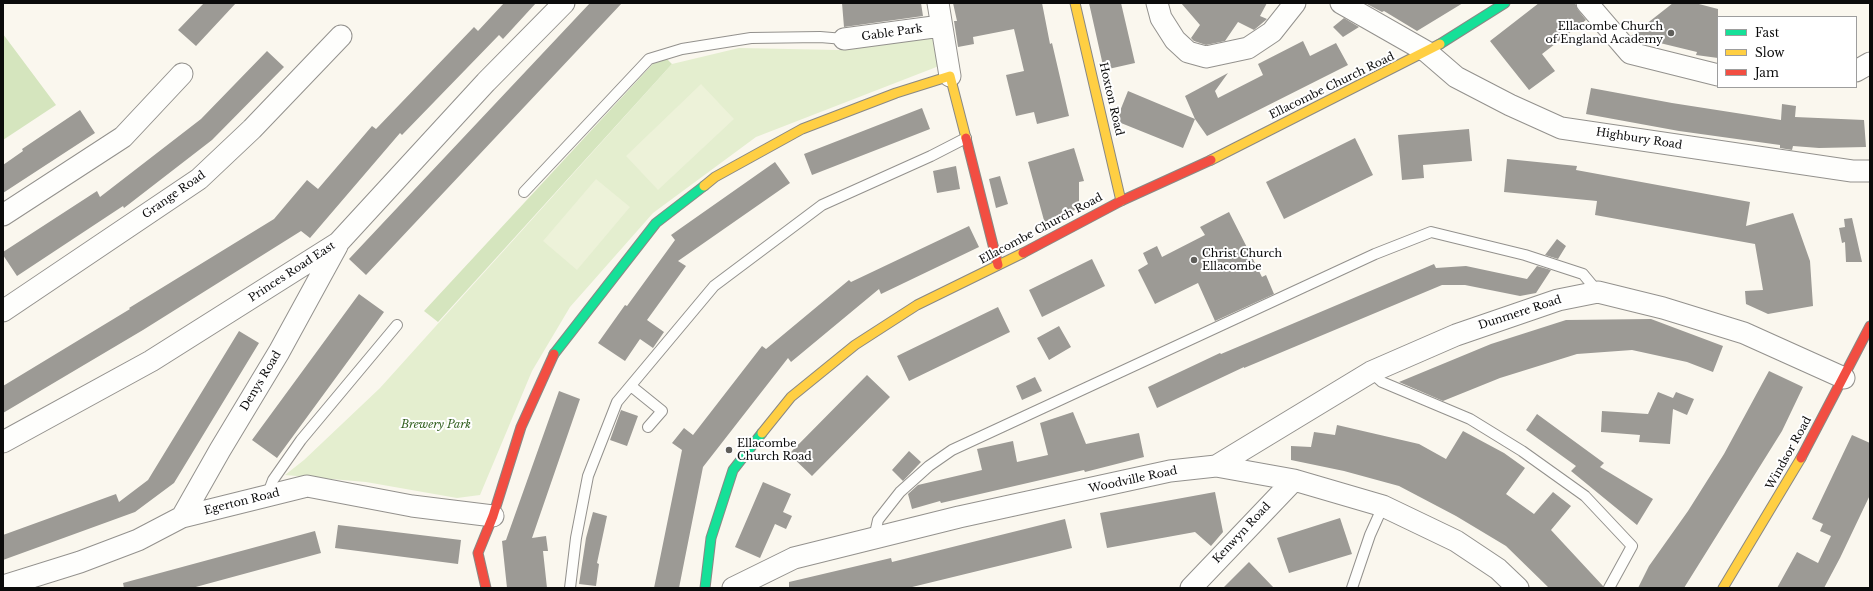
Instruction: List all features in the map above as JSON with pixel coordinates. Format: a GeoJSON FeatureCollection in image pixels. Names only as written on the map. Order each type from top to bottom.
{"type":"FeatureCollection","features":[{"type":"Feature","properties":{"kind":"street","name":"Princes Road East"},"geometry":{"type":"LineString","coordinates":[[3,442],[150,361],[338,243],[486,82],[564,3]]}},
{"type":"Feature","properties":{"kind":"street"},"geometry":{"type":"LineString","coordinates":[[938,3],[950,76],[998,266]]}},
{"type":"Feature","properties":{"kind":"street","name":"Hoxton Road"},"geometry":{"type":"LineString","coordinates":[[1075,3],[1121,201]]}},
{"type":"Feature","properties":{"kind":"street"},"geometry":{"type":"LineString","coordinates":[[1156,3],[1161,18],[1175,40],[1188,52],[1206,57],[1248,48],[1272,32],[1295,3]]}},
{"type":"Feature","properties":{"kind":"street","name":"Highbury Road"},"geometry":{"type":"LineString","coordinates":[[1341,3],[1427,52],[1456,77],[1510,105],[1561,128],[1852,171],[1870,171]]}},
{"type":"Feature","properties":{"kind":"street","name":"Ellacombe Church Road"},"geometry":{"type":"LineString","coordinates":[[705,588],[711,538],[733,470],[791,397],[855,345],[917,305],[998,266],[1121,201],[1212,159],[1427,52],[1505,3]]}},
{"type":"Feature","properties":{"kind":"street"},"geometry":{"type":"LineString","coordinates":[[1587,3],[1630,53],[1717,75]]}},
{"type":"Feature","properties":{"kind":"street","name":"Gable Park"},"geometry":{"type":"LineString","coordinates":[[844,39],[941,26]]}},
{"type":"Feature","properties":{"kind":"street","name":"Grange Road"},"geometry":{"type":"LineString","coordinates":[[3,311],[199,179],[252,129],[341,36]]}},
{"type":"Feature","properties":{"kind":"street"},"geometry":{"type":"LineString","coordinates":[[1857,70],[1870,63]]}},
{"type":"Feature","properties":{"kind":"street"},"geometry":{"type":"LineString","coordinates":[[3,216],[123,137],[182,74]]}},
{"type":"Feature","properties":{"kind":"street"},"geometry":{"type":"LineString","coordinates":[[486,588],[478,553],[492,516],[521,428],[551,359],[656,223],[715,177],[802,130],[896,93],[950,76]]}},
{"type":"Feature","properties":{"kind":"street","name":"Denys Road"},"geometry":{"type":"LineString","coordinates":[[182,517],[279,352],[338,243]]}},
{"type":"Feature","properties":{"kind":"street","name":"Dunmere Road"},"geometry":{"type":"LineString","coordinates":[[1216,466],[1371,372],[1456,335],[1558,300],[1598,292],[1663,308],[1744,333],[1844,378]]}},
{"type":"Feature","properties":{"kind":"street","name":"Windsor Road"},"geometry":{"type":"LineString","coordinates":[[1723,588],[1792,475],[1870,326]]}},
{"type":"Feature","properties":{"kind":"street","name":"Woodville Road"},"geometry":{"type":"LineString","coordinates":[[733,588],[794,558],[959,517],[1170,471],[1216,466],[1294,480],[1384,506],[1456,541],[1498,569],[1518,588]]}},
{"type":"Feature","properties":{"kind":"street","name":"Kenwyn Road"},"geometry":{"type":"LineString","coordinates":[[1191,588],[1294,480]]}},
{"type":"Feature","properties":{"kind":"street","name":"Egerton Road"},"geometry":{"type":"LineString","coordinates":[[3,586],[80,562],[131,543],[182,517],[307,486],[412,506],[492,516]]}},
{"type":"Feature","properties":{"kind":"lane"},"geometry":{"type":"LineString","coordinates":[[524,192],[648,59],[682,49],[751,38],[820,37],[844,39]]}},
{"type":"Feature","properties":{"kind":"lane"},"geometry":{"type":"LineString","coordinates":[[570,588],[576,538],[588,476],[618,402],[714,286],[822,205],[931,156],[966,138]]}},
{"type":"Feature","properties":{"kind":"lane"},"geometry":{"type":"LineString","coordinates":[[874,538],[878,520],[900,492],[929,466],[952,450],[1375,254],[1431,232],[1525,256],[1583,274],[1598,292]]}},
{"type":"Feature","properties":{"kind":"lane"},"geometry":{"type":"LineString","coordinates":[[267,496],[273,480],[301,440],[397,325]]}},
{"type":"Feature","properties":{"kind":"lane"},"geometry":{"type":"LineString","coordinates":[[1371,372],[1382,382],[1470,419],[1522,451],[1585,496],[1632,546],[1609,588]]}},
{"type":"Feature","properties":{"kind":"lane"},"geometry":{"type":"LineString","coordinates":[[631,386],[662,411],[648,428]]}},
{"type":"Feature","properties":{"kind":"lane"},"geometry":{"type":"LineString","coordinates":[[1352,588],[1370,535],[1384,506]]}},
{"type":"Feature","properties":{"kind":"green space"},"geometry":{"type":"Polygon","coordinates":[[[3,34],[56,105],[3,140],[3,34]]]}},
{"type":"Feature","properties":{"kind":"green space","name":"Brewery Park"},"geometry":{"type":"Polygon","coordinates":[[[933,38],[939,66],[756,137],[653,213],[570,307],[532,371],[480,495],[457,498],[366,482],[285,475],[304,460],[380,388],[672,64],[739,48],[839,50],[933,38]]]}},
{"type":"Feature","properties":{"kind":"green space"},"geometry":{"type":"Polygon","coordinates":[[[662,54],[672,64],[438,322],[424,311],[662,54]]]}},
{"type":"Feature","properties":{"kind":"green space"},"geometry":{"type":"Polygon","coordinates":[[[701,84],[734,119],[658,190],[626,156],[701,84]]]}},
{"type":"Feature","properties":{"kind":"green space"},"geometry":{"type":"Polygon","coordinates":[[[596,179],[630,207],[577,270],[543,241],[596,179]]]}},
{"type":"Feature","properties":{"kind":"building"},"geometry":{"type":"Polygon","coordinates":[[[204,3],[236,3],[196,46],[178,30],[204,3]]]}},
{"type":"Feature","properties":{"kind":"building"},"geometry":{"type":"Polygon","coordinates":[[[504,3],[536,3],[503,39],[499,35],[402,135],[400,133],[310,238],[301,231],[143,330],[3,413],[3,386],[274,219],[307,180],[318,189],[372,126],[376,129],[474,27],[478,31],[504,3]]]}},
{"type":"Feature","properties":{"kind":"building"},"geometry":{"type":"Polygon","coordinates":[[[590,3],[622,3],[366,275],[349,259],[590,3]]]}},
{"type":"Feature","properties":{"kind":"building"},"geometry":{"type":"Polygon","coordinates":[[[842,3],[921,3],[923,16],[844,27],[842,3]]]}},
{"type":"Feature","properties":{"kind":"building"},"geometry":{"type":"Polygon","coordinates":[[[953,3],[1042,3],[1050,44],[1052,43],[1069,116],[1037,124],[1034,112],[1016,116],[1006,75],[1024,71],[1014,29],[973,37],[974,44],[958,47],[954,21],[957,21],[953,3]]]}},
{"type":"Feature","properties":{"kind":"building"},"geometry":{"type":"Polygon","coordinates":[[[1089,3],[1121,3],[1135,63],[1104,70],[1089,3]]]}},
{"type":"Feature","properties":{"kind":"building"},"geometry":{"type":"Polygon","coordinates":[[[1181,3],[1267,3],[1260,16],[1267,19],[1254,30],[1238,22],[1225,41],[1206,45],[1194,41],[1191,38],[1200,25],[1181,3]]]}},
{"type":"Feature","properties":{"kind":"building"},"geometry":{"type":"Polygon","coordinates":[[[1365,3],[1463,3],[1417,31],[1384,11],[1382,12],[1365,3]]]}},
{"type":"Feature","properties":{"kind":"building"},"geometry":{"type":"Polygon","coordinates":[[[1539,3],[1575,3],[1578,10],[1586,20],[1542,54],[1555,71],[1529,90],[1490,41],[1539,3]]]}},
{"type":"Feature","properties":{"kind":"building"},"geometry":{"type":"Polygon","coordinates":[[[1673,3],[1695,3],[1718,9],[1717,58],[1696,55],[1697,52],[1631,36],[1673,3]]]}},
{"type":"Feature","properties":{"kind":"building"},"geometry":{"type":"Polygon","coordinates":[[[1344,18],[1359,27],[1343,37],[1333,27],[1344,18]]]}},
{"type":"Feature","properties":{"kind":"building"},"geometry":{"type":"Polygon","coordinates":[[[1303,41],[1310,56],[1336,43],[1348,65],[1207,136],[1195,119],[1185,96],[1228,73],[1215,91],[1218,98],[1263,75],[1258,64],[1303,41]]]}},
{"type":"Feature","properties":{"kind":"building"},"geometry":{"type":"Polygon","coordinates":[[[267,51],[284,67],[212,140],[124,208],[123,206],[17,276],[3,255],[3,252],[97,191],[100,197],[201,119],[267,51]]]}},
{"type":"Feature","properties":{"kind":"building"},"geometry":{"type":"Polygon","coordinates":[[[1591,88],[1672,103],[1781,120],[1782,104],[1796,106],[1795,117],[1864,120],[1866,147],[1819,148],[1793,146],[1792,150],[1780,148],[1780,145],[1679,131],[1586,114],[1591,88]]]}},
{"type":"Feature","properties":{"kind":"building"},"geometry":{"type":"Polygon","coordinates":[[[1128,91],[1195,119],[1183,148],[1116,121],[1128,91]]]}},
{"type":"Feature","properties":{"kind":"building"},"geometry":{"type":"Polygon","coordinates":[[[922,108],[930,129],[812,175],[804,154],[922,108]]]}},
{"type":"Feature","properties":{"kind":"building"},"geometry":{"type":"Polygon","coordinates":[[[80,110],[95,133],[3,193],[3,165],[23,151],[22,149],[80,110]]]}},
{"type":"Feature","properties":{"kind":"building"},"geometry":{"type":"Polygon","coordinates":[[[1469,129],[1472,161],[1423,165],[1424,178],[1402,180],[1398,135],[1469,129]]]}},
{"type":"Feature","properties":{"kind":"building"},"geometry":{"type":"Polygon","coordinates":[[[1355,138],[1373,175],[1284,219],[1266,182],[1355,138]]]}},
{"type":"Feature","properties":{"kind":"building"},"geometry":{"type":"Polygon","coordinates":[[[1074,148],[1084,181],[1079,182],[1079,208],[1045,224],[1028,162],[1074,148]]]}},
{"type":"Feature","properties":{"kind":"building"},"geometry":{"type":"Polygon","coordinates":[[[1507,159],[1577,166],[1576,170],[1750,202],[1746,226],[1793,213],[1810,261],[1813,306],[1768,314],[1746,304],[1745,291],[1763,290],[1755,244],[1595,215],[1597,201],[1504,192],[1507,159]]]}},
{"type":"Feature","properties":{"kind":"building"},"geometry":{"type":"Polygon","coordinates":[[[775,162],[790,183],[678,261],[686,266],[647,320],[664,332],[653,348],[640,339],[625,361],[598,343],[675,240],[671,235],[775,162]]]}},
{"type":"Feature","properties":{"kind":"building"},"geometry":{"type":"Polygon","coordinates":[[[956,166],[960,189],[937,193],[933,171],[956,166]]]}},
{"type":"Feature","properties":{"kind":"building"},"geometry":{"type":"Polygon","coordinates":[[[1000,176],[1008,204],[996,208],[989,179],[1000,176]]]}},
{"type":"Feature","properties":{"kind":"building","name":"Christ Church Ellacombe"},"geometry":{"type":"Polygon","coordinates":[[[1229,212],[1262,277],[1266,275],[1274,294],[1215,321],[1198,283],[1155,304],[1138,270],[1148,264],[1143,253],[1157,246],[1162,257],[1205,235],[1200,227],[1229,212]]]}},
{"type":"Feature","properties":{"kind":"building"},"geometry":{"type":"Polygon","coordinates":[[[1852,218],[1862,262],[1846,262],[1845,242],[1842,243],[1839,228],[1845,227],[1844,219],[1852,218]]]}},
{"type":"Feature","properties":{"kind":"building"},"geometry":{"type":"Polygon","coordinates":[[[969,226],[979,247],[881,294],[879,289],[791,362],[788,358],[703,467],[679,588],[654,588],[682,450],[672,443],[684,428],[693,435],[762,346],[766,349],[849,280],[851,282],[969,226]]]}},
{"type":"Feature","properties":{"kind":"building"},"geometry":{"type":"Polygon","coordinates":[[[1557,239],[1566,246],[1558,259],[1545,255],[1557,239]]]}},
{"type":"Feature","properties":{"kind":"building"},"geometry":{"type":"Polygon","coordinates":[[[1092,259],[1105,286],[1042,317],[1029,290],[1092,259]]]}},
{"type":"Feature","properties":{"kind":"building"},"geometry":{"type":"Polygon","coordinates":[[[1434,264],[1436,268],[1466,266],[1527,279],[1537,266],[1551,270],[1536,293],[1520,296],[1465,285],[1442,285],[1244,367],[1157,408],[1148,387],[1220,353],[1221,354],[1434,264]]]}},
{"type":"Feature","properties":{"kind":"building"},"geometry":{"type":"Polygon","coordinates":[[[359,294],[384,312],[277,458],[252,440],[359,294]]]}},
{"type":"Feature","properties":{"kind":"building"},"geometry":{"type":"Polygon","coordinates":[[[998,307],[1010,332],[909,381],[897,356],[998,307]]]}},
{"type":"Feature","properties":{"kind":"building"},"geometry":{"type":"Polygon","coordinates":[[[1651,319],[1723,346],[1713,372],[1687,362],[1632,350],[1577,354],[1500,378],[1443,401],[1399,382],[1491,344],[1566,320],[1651,319]]]}},
{"type":"Feature","properties":{"kind":"building"},"geometry":{"type":"Polygon","coordinates":[[[1059,326],[1071,347],[1049,360],[1037,338],[1059,326]]]}},
{"type":"Feature","properties":{"kind":"building"},"geometry":{"type":"Polygon","coordinates":[[[239,331],[259,343],[174,483],[135,512],[3,560],[3,535],[116,494],[119,502],[148,480],[239,331]]]}},
{"type":"Feature","properties":{"kind":"building"},"geometry":{"type":"Polygon","coordinates":[[[1769,371],[1803,387],[1782,431],[1684,588],[1638,588],[1649,566],[1688,511],[1724,454],[1769,371]]]}},
{"type":"Feature","properties":{"kind":"building"},"geometry":{"type":"Polygon","coordinates":[[[867,375],[890,397],[812,476],[789,454],[867,375]]]}},
{"type":"Feature","properties":{"kind":"building"},"geometry":{"type":"Polygon","coordinates":[[[1035,377],[1042,391],[1022,400],[1016,386],[1035,377]]]}},
{"type":"Feature","properties":{"kind":"building"},"geometry":{"type":"Polygon","coordinates":[[[559,391],[580,399],[532,538],[546,536],[548,551],[543,551],[547,588],[507,588],[502,541],[506,540],[559,391]]]}},
{"type":"Feature","properties":{"kind":"building"},"geometry":{"type":"Polygon","coordinates":[[[1658,392],[1673,398],[1676,392],[1694,399],[1687,415],[1673,409],[1670,444],[1639,442],[1640,435],[1601,432],[1602,411],[1648,414],[1658,392]]]}},
{"type":"Feature","properties":{"kind":"building"},"geometry":{"type":"Polygon","coordinates":[[[621,410],[638,416],[627,446],[610,440],[621,410]]]}},
{"type":"Feature","properties":{"kind":"building"},"geometry":{"type":"Polygon","coordinates":[[[1073,412],[1086,444],[1139,433],[1144,457],[1085,472],[1084,470],[941,503],[940,501],[912,509],[908,494],[918,485],[982,470],[977,449],[1013,441],[1017,462],[1048,455],[1040,423],[1073,412]]]}},
{"type":"Feature","properties":{"kind":"building"},"geometry":{"type":"Polygon","coordinates":[[[1537,414],[1604,463],[1600,467],[1653,499],[1637,525],[1571,471],[1576,466],[1526,430],[1537,414]]]}},
{"type":"Feature","properties":{"kind":"building"},"geometry":{"type":"Polygon","coordinates":[[[1337,425],[1419,444],[1446,459],[1463,431],[1504,453],[1525,468],[1506,494],[1534,514],[1553,492],[1571,506],[1551,530],[1603,586],[1603,588],[1549,588],[1506,546],[1456,516],[1399,486],[1344,471],[1291,460],[1291,446],[1311,447],[1314,432],[1335,435],[1337,425]]]}},
{"type":"Feature","properties":{"kind":"building"},"geometry":{"type":"Polygon","coordinates":[[[1852,435],[1870,443],[1870,495],[1840,558],[1824,588],[1777,588],[1797,552],[1818,563],[1831,536],[1820,531],[1823,524],[1812,519],[1852,435]]]}},
{"type":"Feature","properties":{"kind":"building"},"geometry":{"type":"Polygon","coordinates":[[[909,451],[921,462],[903,481],[892,470],[909,451]]]}},
{"type":"Feature","properties":{"kind":"building"},"geometry":{"type":"Polygon","coordinates":[[[763,482],[791,494],[783,512],[792,516],[786,529],[775,524],[760,558],[735,547],[763,482]]]}},
{"type":"Feature","properties":{"kind":"building"},"geometry":{"type":"Polygon","coordinates":[[[1215,492],[1223,532],[1211,546],[1195,532],[1107,548],[1100,513],[1215,492]]]}},
{"type":"Feature","properties":{"kind":"building"},"geometry":{"type":"Polygon","coordinates":[[[593,512],[607,516],[597,563],[599,564],[596,586],[579,584],[586,538],[593,512]]]}},
{"type":"Feature","properties":{"kind":"building"},"geometry":{"type":"Polygon","coordinates":[[[1340,518],[1352,554],[1289,573],[1277,538],[1340,518]]]}},
{"type":"Feature","properties":{"kind":"building"},"geometry":{"type":"Polygon","coordinates":[[[1065,519],[1072,548],[908,588],[789,588],[789,582],[891,558],[892,562],[1065,519]]]}},
{"type":"Feature","properties":{"kind":"building"},"geometry":{"type":"Polygon","coordinates":[[[338,525],[461,540],[458,564],[335,548],[338,525]]]}},
{"type":"Feature","properties":{"kind":"building"},"geometry":{"type":"Polygon","coordinates":[[[315,531],[321,553],[192,588],[124,588],[123,583],[315,531]]]}},
{"type":"Feature","properties":{"kind":"building"},"geometry":{"type":"Polygon","coordinates":[[[1249,562],[1274,588],[1223,588],[1249,562]]]}},
{"type":"Feature","properties":{"kind":"traffic: fast"},"geometry":{"type":"LineString","coordinates":[[1440,44],[1505,3]]}},
{"type":"Feature","properties":{"kind":"traffic: fast"},"geometry":{"type":"LineString","coordinates":[[554,354],[656,223],[704,186]]}},
{"type":"Feature","properties":{"kind":"traffic: fast"},"geometry":{"type":"LineString","coordinates":[[705,588],[711,538],[733,470],[762,433]]}},
{"type":"Feature","properties":{"kind":"traffic: slow"},"geometry":{"type":"LineString","coordinates":[[1075,3],[1121,201]]}},
{"type":"Feature","properties":{"kind":"traffic: slow"},"geometry":{"type":"LineString","coordinates":[[1211,160],[1440,44]]}},
{"type":"Feature","properties":{"kind":"traffic: slow"},"geometry":{"type":"LineString","coordinates":[[704,186],[715,177],[802,129],[896,93],[950,76],[966,138]]}},
{"type":"Feature","properties":{"kind":"traffic: slow"},"geometry":{"type":"LineString","coordinates":[[762,433],[791,397],[855,345],[917,305],[1023,253]]}},
{"type":"Feature","properties":{"kind":"traffic: slow"},"geometry":{"type":"LineString","coordinates":[[1723,588],[1801,458]]}},
{"type":"Feature","properties":{"kind":"traffic: jam"},"geometry":{"type":"LineString","coordinates":[[966,138],[998,265]]}},
{"type":"Feature","properties":{"kind":"traffic: jam"},"geometry":{"type":"LineString","coordinates":[[1023,253],[1121,201],[1211,160]]}},
{"type":"Feature","properties":{"kind":"traffic: jam"},"geometry":{"type":"LineString","coordinates":[[1801,458],[1870,326]]}},
{"type":"Feature","properties":{"kind":"traffic: jam"},"geometry":{"type":"LineString","coordinates":[[486,588],[478,553],[493,516],[521,427],[554,354]]}},
{"type":"Feature","properties":{"kind":"place","name":"Ellacombe Church of England Academy"},"geometry":{"type":"Point","coordinates":[1671,33]}},
{"type":"Feature","properties":{"kind":"place","name":"Christ Church Ellacombe"},"geometry":{"type":"Point","coordinates":[1194,260]}},
{"type":"Feature","properties":{"kind":"place","name":"Ellacombe Church Road"},"geometry":{"type":"Point","coordinates":[729,450]}}]}
